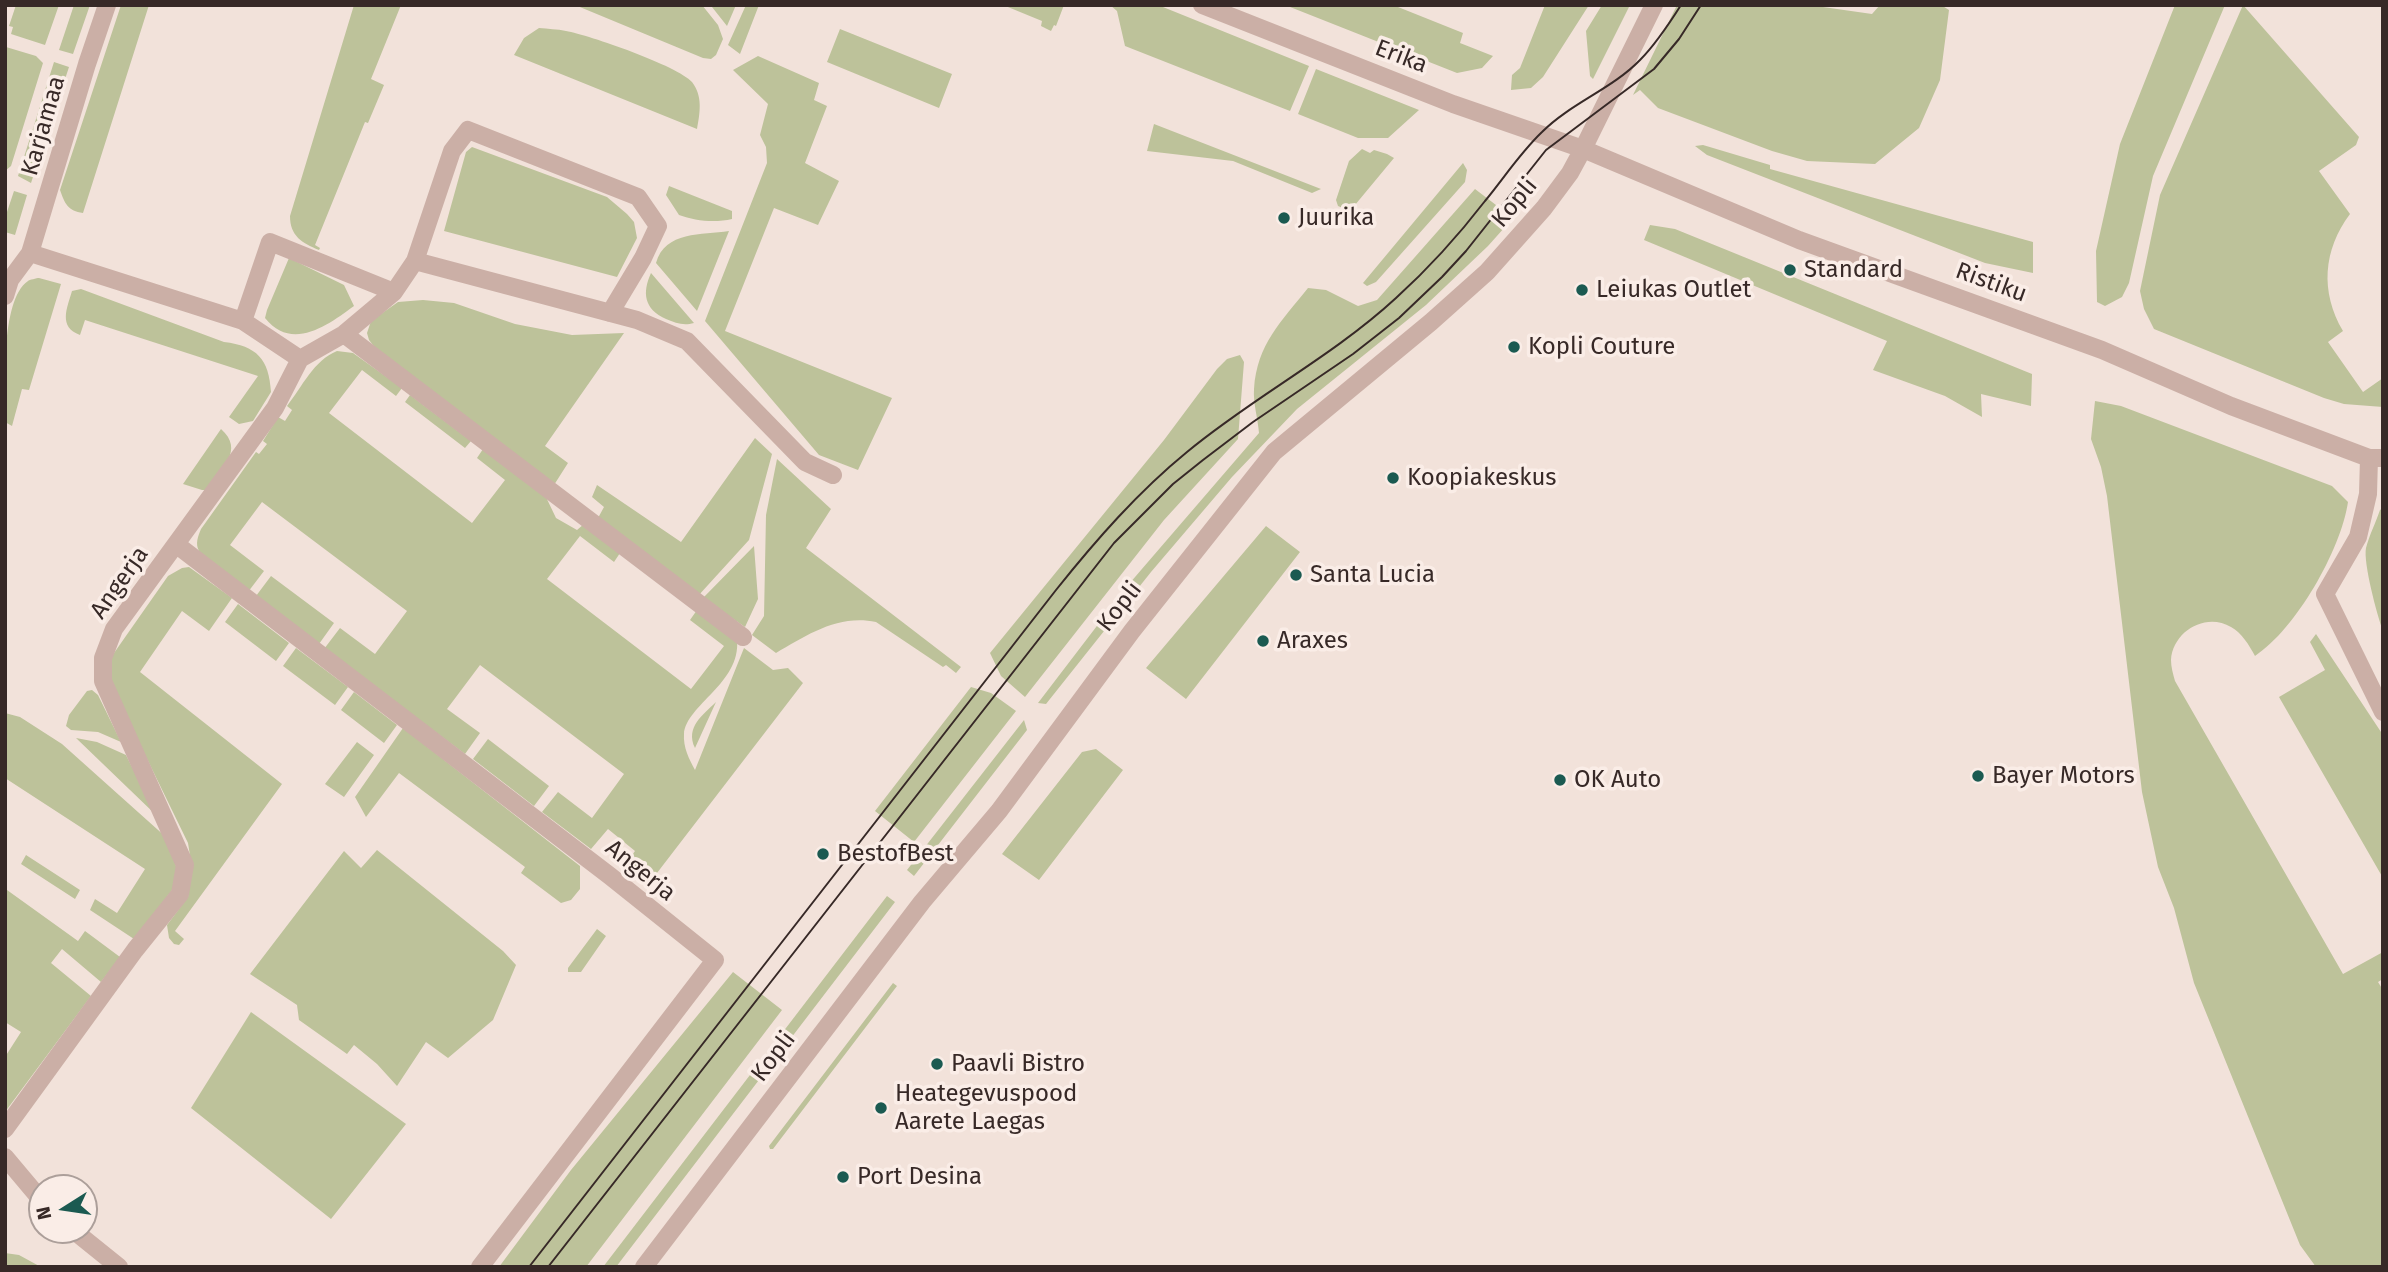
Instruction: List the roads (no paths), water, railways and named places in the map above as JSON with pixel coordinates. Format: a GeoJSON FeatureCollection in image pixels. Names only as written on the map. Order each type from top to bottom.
{"type":"FeatureCollection","features":[{"type":"Feature","properties":{"kind":"street","name":"Karjamaa"},"geometry":{"type":"LineString","coordinates":[[5,296],[10,280],[30,253],[107,5]]}},
{"type":"Feature","properties":{"kind":"street","name":"Erika"},"geometry":{"type":"LineString","coordinates":[[1202,5],[1453,104],[1583,149]]}},
{"type":"Feature","properties":{"kind":"street","name":"Kopli"},"geometry":{"type":"LineString","coordinates":[[644,1267],[922,902],[999,811],[1132,631],[1274,452],[1432,322],[1487,272],[1544,208],[1570,173],[1654,5]]}},
{"type":"Feature","properties":{"kind":"street"},"geometry":{"type":"LineString","coordinates":[[177,545],[275,408],[300,359],[344,334],[394,292],[415,261],[452,151],[468,130],[638,197],[658,226],[643,258],[610,313]]}},
{"type":"Feature","properties":{"kind":"street","name":"Ristiku"},"geometry":{"type":"LineString","coordinates":[[1583,149],[1800,240],[2102,350],[2231,406],[2376,458]]}},
{"type":"Feature","properties":{"kind":"street"},"geometry":{"type":"LineString","coordinates":[[243,321],[270,242],[394,292]]}},
{"type":"Feature","properties":{"kind":"street"},"geometry":{"type":"LineString","coordinates":[[30,253],[243,321],[300,359]]}},
{"type":"Feature","properties":{"kind":"street"},"geometry":{"type":"LineString","coordinates":[[415,261],[637,320],[687,341],[805,462],[833,475]]}},
{"type":"Feature","properties":{"kind":"street"},"geometry":{"type":"LineString","coordinates":[[344,334],[743,636]]}},
{"type":"Feature","properties":{"kind":"street"},"geometry":{"type":"LineString","coordinates":[[2376,458],[2358,537],[2325,594],[2383,712]]}},
{"type":"Feature","properties":{"kind":"street","name":"Angerja"},"geometry":{"type":"LineString","coordinates":[[5,1129],[135,950],[180,894],[185,865],[103,681],[103,658],[114,629],[177,545],[610,876],[715,960],[480,1267]]}},
{"type":"Feature","properties":{"kind":"street"},"geometry":{"type":"LineString","coordinates":[[5,1157],[28,1184]]}},
{"type":"Feature","properties":{"kind":"street"},"geometry":{"type":"LineString","coordinates":[[90,1244],[119,1267]]}},
{"type":"Feature","properties":{"kind":"tram line"},"geometry":{"type":"LineString","coordinates":[[529,1267],[1056,590],[1118,517],[1151,483],[1212,432],[1346,339],[1396,298],[1420,276],[1475,214],[1534,140],[1553,122],[1640,60],[1681,5]]}},
{"type":"Feature","properties":{"kind":"tram line"},"geometry":{"type":"LineString","coordinates":[[548,1267],[1114,543],[1173,484],[1203,460],[1253,422],[1353,354],[1399,318],[1466,251],[1546,150],[1654,69],[1679,39],[1701,5]]}},
{"type":"Feature","properties":{"kind":"place","name":"Juurika"},"geometry":{"type":"Point","coordinates":[1284,218]}},
{"type":"Feature","properties":{"kind":"place","name":"Standard"},"geometry":{"type":"Point","coordinates":[1790,270]}},
{"type":"Feature","properties":{"kind":"place","name":"Leiukas Outlet"},"geometry":{"type":"Point","coordinates":[1582,290]}},
{"type":"Feature","properties":{"kind":"place","name":"Kopli Couture"},"geometry":{"type":"Point","coordinates":[1514,347]}},
{"type":"Feature","properties":{"kind":"place","name":"Koopiakeskus"},"geometry":{"type":"Point","coordinates":[1393,478]}},
{"type":"Feature","properties":{"kind":"place","name":"Santa Lucia"},"geometry":{"type":"Point","coordinates":[1296,575]}},
{"type":"Feature","properties":{"kind":"place","name":"Araxes"},"geometry":{"type":"Point","coordinates":[1263,641]}},
{"type":"Feature","properties":{"kind":"place","name":"Bayer Motors"},"geometry":{"type":"Point","coordinates":[1978,776]}},
{"type":"Feature","properties":{"kind":"place","name":"OK Auto"},"geometry":{"type":"Point","coordinates":[1560,780]}},
{"type":"Feature","properties":{"kind":"place","name":"BestofBest"},"geometry":{"type":"Point","coordinates":[823,854]}},
{"type":"Feature","properties":{"kind":"place","name":"Paavli Bistro"},"geometry":{"type":"Point","coordinates":[937,1064]}},
{"type":"Feature","properties":{"kind":"place","name":"Heategevuspood Aarete Laegas"},"geometry":{"type":"Point","coordinates":[881,1108]}},
{"type":"Feature","properties":{"kind":"place","name":"Port Desina"},"geometry":{"type":"Point","coordinates":[843,1177]}}]}
